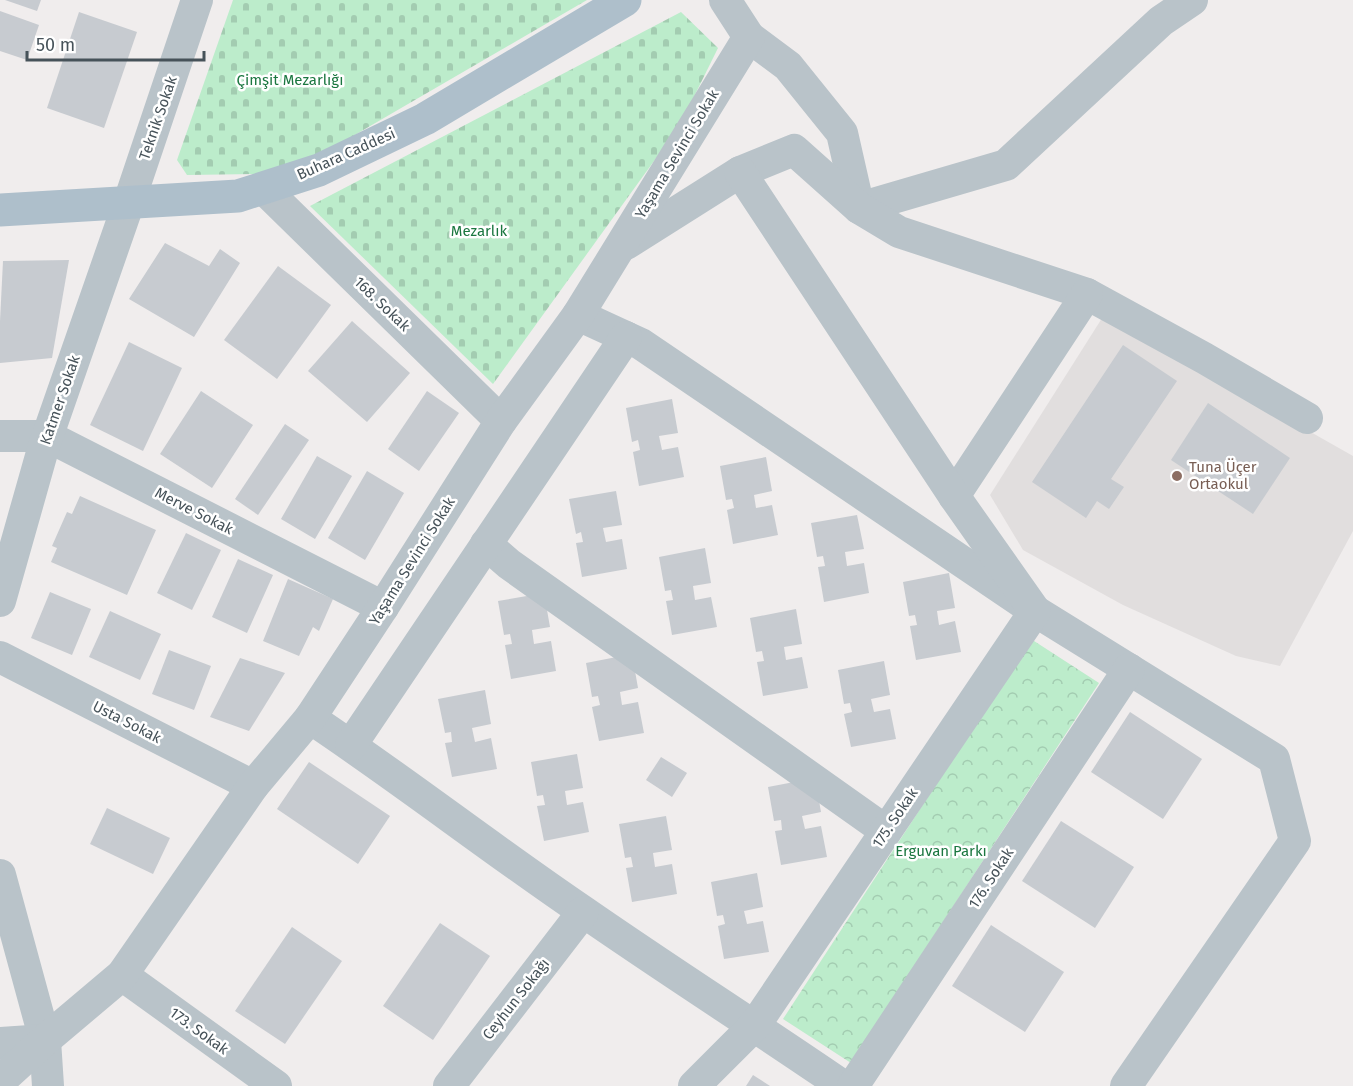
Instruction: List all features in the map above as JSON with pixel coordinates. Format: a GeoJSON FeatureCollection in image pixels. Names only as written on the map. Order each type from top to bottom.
{"type":"FeatureCollection","features":[{"type":"Feature","properties":{"kind":"main road","name":"Buhara Caddesi"},"geometry":{"type":"LineString","coordinates":[[0,210],[238,196],[319,170],[425,118],[625,0]]}},
{"type":"Feature","properties":{"kind":"street","name":"Teknik Sokak"},"geometry":{"type":"LineString","coordinates":[[129,202],[197,0]]}},
{"type":"Feature","properties":{"kind":"street"},"geometry":{"type":"LineString","coordinates":[[725,0],[748,37],[788,66],[842,133],[859,208]]}},
{"type":"Feature","properties":{"kind":"street"},"geometry":{"type":"LineString","coordinates":[[859,208],[1006,165],[1161,21],[1192,0]]}},
{"type":"Feature","properties":{"kind":"street","name":"Yaşama Sevinci Sokak"},"geometry":{"type":"LineString","coordinates":[[0,1081],[122,975],[253,786],[310,718],[501,421],[578,315],[748,37]]}},
{"type":"Feature","properties":{"kind":"street"},"geometry":{"type":"LineString","coordinates":[[620,248],[740,172],[794,150],[859,208],[899,232],[1087,294],[1307,418]]}},
{"type":"Feature","properties":{"kind":"street"},"geometry":{"type":"LineString","coordinates":[[740,172],[954,496],[1035,610]]}},
{"type":"Feature","properties":{"kind":"street","name":"168. Sokak"},"geometry":{"type":"LineString","coordinates":[[263,188],[501,421]]}},
{"type":"Feature","properties":{"kind":"street","name":"Katmer Sokak"},"geometry":{"type":"LineString","coordinates":[[0,601],[47,436],[129,202]]}},
{"type":"Feature","properties":{"kind":"street"},"geometry":{"type":"LineString","coordinates":[[954,496],[1087,294]]}},
{"type":"Feature","properties":{"kind":"street"},"geometry":{"type":"LineString","coordinates":[[578,315],[651,351],[1035,610],[1274,759],[1295,841],[1126,1086]]}},
{"type":"Feature","properties":{"kind":"street"},"geometry":{"type":"LineString","coordinates":[[351,745],[626,337]]}},
{"type":"Feature","properties":{"kind":"street","name":"Merve Sokak"},"geometry":{"type":"LineString","coordinates":[[0,436],[47,436],[383,607]]}},
{"type":"Feature","properties":{"kind":"street"},"geometry":{"type":"LineString","coordinates":[[486,544],[509,564],[886,831]]}},
{"type":"Feature","properties":{"kind":"street","name":"175. Sokak"},"geometry":{"type":"LineString","coordinates":[[694,1086],[755,1025],[1035,610]]}},
{"type":"Feature","properties":{"kind":"street","name":"Usta Sokak"},"geometry":{"type":"LineString","coordinates":[[0,657],[253,786]]}},
{"type":"Feature","properties":{"kind":"street","name":"176. Sokak"},"geometry":{"type":"LineString","coordinates":[[853,1086],[1129,669]]}},
{"type":"Feature","properties":{"kind":"street"},"geometry":{"type":"LineString","coordinates":[[310,718],[584,912],[843,1086]]}},
{"type":"Feature","properties":{"kind":"street"},"geometry":{"type":"LineString","coordinates":[[0,875],[45,1040],[48,1086]]}},
{"type":"Feature","properties":{"kind":"street","name":"Ceyhun Sokağı"},"geometry":{"type":"LineString","coordinates":[[449,1086],[584,912]]}},
{"type":"Feature","properties":{"kind":"street","name":"173. Sokak"},"geometry":{"type":"LineString","coordinates":[[122,975],[276,1086]]}},
{"type":"Feature","properties":{"kind":"street"},"geometry":{"type":"LineString","coordinates":[[0,1042],[45,1040]]}},
{"type":"Feature","properties":{"kind":"shaded area","name":"Tuna Üçer Ortaokul"},"geometry":{"type":"Polygon","coordinates":[[[1104,315],[1353,456],[1353,531],[1280,666],[1236,656],[1123,605],[1023,550],[990,495],[1104,315]]]}},
{"type":"Feature","properties":{"kind":"green space","name":"Çimşit Mezarlığı"},"geometry":{"type":"Polygon","coordinates":[[[233,0],[587,0],[322,154],[257,174],[187,175],[177,160],[233,0]]]}},
{"type":"Feature","properties":{"kind":"green space","name":"Mezarlık"},"geometry":{"type":"Polygon","coordinates":[[[681,12],[718,48],[680,125],[493,384],[310,206],[681,12]]]}},
{"type":"Feature","properties":{"kind":"green space","name":"Erguvan Parkı"},"geometry":{"type":"Polygon","coordinates":[[[1031,639],[1099,683],[851,1063],[783,1019],[1031,639]]]}},
{"type":"Feature","properties":{"kind":"building"},"geometry":{"type":"Polygon","coordinates":[[[5,0],[41,0],[37,11],[5,0]]]}},
{"type":"Feature","properties":{"kind":"building"},"geometry":{"type":"Polygon","coordinates":[[[0,11],[39,25],[27,60],[0,51],[0,11]]]}},
{"type":"Feature","properties":{"kind":"building"},"geometry":{"type":"Polygon","coordinates":[[[79,12],[137,32],[104,128],[47,108],[79,12]]]}},
{"type":"Feature","properties":{"kind":"building"},"geometry":{"type":"Polygon","coordinates":[[[165,243],[209,266],[220,249],[240,263],[194,337],[129,299],[165,243]]]}},
{"type":"Feature","properties":{"kind":"building"},"geometry":{"type":"Polygon","coordinates":[[[69,260],[52,358],[0,363],[3,261],[69,260]]]}},
{"type":"Feature","properties":{"kind":"building"},"geometry":{"type":"Polygon","coordinates":[[[278,266],[331,305],[277,379],[224,340],[278,266]]]}},
{"type":"Feature","properties":{"kind":"building"},"geometry":{"type":"Polygon","coordinates":[[[352,321],[410,373],[367,422],[308,371],[352,321]]]}},
{"type":"Feature","properties":{"kind":"building"},"geometry":{"type":"Polygon","coordinates":[[[129,342],[182,368],[143,451],[90,425],[129,342]]]}},
{"type":"Feature","properties":{"kind":"building"},"geometry":{"type":"Polygon","coordinates":[[[1123,345],[1177,381],[1111,479],[1124,487],[1109,509],[1097,501],[1086,518],[1032,482],[1123,345]]]}},
{"type":"Feature","properties":{"kind":"building"},"geometry":{"type":"Polygon","coordinates":[[[201,391],[253,425],[212,488],[160,454],[201,391]]]}},
{"type":"Feature","properties":{"kind":"building"},"geometry":{"type":"Polygon","coordinates":[[[427,391],[459,413],[419,471],[388,449],[427,391]]]}},
{"type":"Feature","properties":{"kind":"building"},"geometry":{"type":"Polygon","coordinates":[[[672,399],[678,433],[659,436],[662,450],[678,447],[684,477],[639,486],[633,452],[640,450],[638,440],[632,442],[626,408],[672,399]]]}},
{"type":"Feature","properties":{"kind":"building"},"geometry":{"type":"Polygon","coordinates":[[[1208,403],[1290,458],[1253,514],[1171,460],[1208,403]]]}},
{"type":"Feature","properties":{"kind":"building"},"geometry":{"type":"Polygon","coordinates":[[[285,424],[309,440],[258,515],[235,499],[285,424]]]}},
{"type":"Feature","properties":{"kind":"building"},"geometry":{"type":"Polygon","coordinates":[[[317,456],[352,476],[315,539],[281,519],[317,456]]]}},
{"type":"Feature","properties":{"kind":"building"},"geometry":{"type":"Polygon","coordinates":[[[766,457],[772,491],[754,495],[756,508],[772,505],[778,535],[733,544],[727,510],[734,508],[732,499],[726,500],[720,466],[766,457]]]}},
{"type":"Feature","properties":{"kind":"building"},"geometry":{"type":"Polygon","coordinates":[[[367,471],[404,493],[365,560],[328,538],[367,471]]]}},
{"type":"Feature","properties":{"kind":"building"},"geometry":{"type":"Polygon","coordinates":[[[616,491],[622,525],[603,528],[606,542],[622,539],[627,569],[582,577],[576,543],[583,542],[581,532],[576,534],[569,499],[616,491]]]}},
{"type":"Feature","properties":{"kind":"building"},"geometry":{"type":"Polygon","coordinates":[[[80,496],[156,530],[127,595],[51,562],[57,548],[52,546],[67,512],[72,514],[80,496]]]}},
{"type":"Feature","properties":{"kind":"building"},"geometry":{"type":"Polygon","coordinates":[[[857,515],[864,549],[845,552],[847,566],[864,563],[869,593],[824,602],[818,567],[825,566],[823,556],[817,557],[811,523],[857,515]]]}},
{"type":"Feature","properties":{"kind":"building"},"geometry":{"type":"Polygon","coordinates":[[[186,533],[221,550],[192,610],[157,593],[186,533]]]}},
{"type":"Feature","properties":{"kind":"building"},"geometry":{"type":"Polygon","coordinates":[[[705,548],[711,583],[693,586],[695,600],[711,597],[717,627],[672,635],[666,601],[673,600],[671,590],[665,591],[659,557],[705,548]]]}},
{"type":"Feature","properties":{"kind":"building"},"geometry":{"type":"Polygon","coordinates":[[[238,559],[273,575],[247,633],[212,617],[238,559]]]}},
{"type":"Feature","properties":{"kind":"building"},"geometry":{"type":"Polygon","coordinates":[[[949,573],[955,608],[937,611],[939,625],[955,621],[961,652],[916,660],[910,626],[917,625],[915,615],[909,616],[903,582],[949,573]]]}},
{"type":"Feature","properties":{"kind":"building"},"geometry":{"type":"Polygon","coordinates":[[[288,579],[333,599],[319,631],[313,627],[299,656],[263,641],[288,579]]]}},
{"type":"Feature","properties":{"kind":"building"},"geometry":{"type":"Polygon","coordinates":[[[50,592],[91,609],[72,655],[31,638],[50,592]]]}},
{"type":"Feature","properties":{"kind":"building"},"geometry":{"type":"Polygon","coordinates":[[[544,593],[550,627],[532,630],[534,644],[551,641],[556,671],[511,679],[505,645],[512,644],[510,634],[504,635],[498,601],[544,593]]]}},
{"type":"Feature","properties":{"kind":"building"},"geometry":{"type":"Polygon","coordinates":[[[796,609],[802,644],[784,647],[786,660],[802,657],[808,688],[763,696],[757,662],[764,661],[762,651],[756,652],[750,618],[796,609]]]}},
{"type":"Feature","properties":{"kind":"building"},"geometry":{"type":"Polygon","coordinates":[[[110,611],[161,634],[140,680],[89,657],[110,611]]]}},
{"type":"Feature","properties":{"kind":"building"},"geometry":{"type":"Polygon","coordinates":[[[169,650],[211,666],[194,710],[152,694],[169,650]]]}},
{"type":"Feature","properties":{"kind":"building"},"geometry":{"type":"Polygon","coordinates":[[[632,654],[638,688],[620,692],[622,705],[638,702],[644,733],[599,741],[592,707],[600,705],[598,696],[592,697],[586,663],[632,654]]]}},
{"type":"Feature","properties":{"kind":"building"},"geometry":{"type":"Polygon","coordinates":[[[240,658],[285,673],[249,731],[210,717],[240,658]]]}},
{"type":"Feature","properties":{"kind":"building"},"geometry":{"type":"Polygon","coordinates":[[[884,661],[890,695],[871,699],[874,712],[890,709],[896,739],[851,747],[844,714],[852,712],[850,703],[844,704],[838,670],[884,661]]]}},
{"type":"Feature","properties":{"kind":"building"},"geometry":{"type":"Polygon","coordinates":[[[485,690],[491,724],[472,728],[475,742],[491,738],[497,769],[452,777],[445,743],[452,742],[451,732],[445,733],[438,699],[485,690]]]}},
{"type":"Feature","properties":{"kind":"building"},"geometry":{"type":"Polygon","coordinates":[[[1130,712],[1202,759],[1163,819],[1091,772],[1130,712]]]}},
{"type":"Feature","properties":{"kind":"building"},"geometry":{"type":"Polygon","coordinates":[[[577,754],[583,788],[565,791],[567,805],[583,802],[589,832],[544,841],[537,806],[545,805],[543,795],[537,796],[531,762],[577,754]]]}},
{"type":"Feature","properties":{"kind":"building"},"geometry":{"type":"Polygon","coordinates":[[[661,757],[687,773],[672,797],[646,780],[661,757]]]}},
{"type":"Feature","properties":{"kind":"building"},"geometry":{"type":"Polygon","coordinates":[[[309,762],[390,816],[358,864],[277,809],[309,762]]]}},
{"type":"Feature","properties":{"kind":"building"},"geometry":{"type":"Polygon","coordinates":[[[815,778],[821,812],[802,816],[805,829],[821,826],[827,857],[781,865],[775,831],[782,830],[781,820],[774,821],[768,787],[815,778]]]}},
{"type":"Feature","properties":{"kind":"building"},"geometry":{"type":"Polygon","coordinates":[[[107,808],[170,838],[153,874],[90,844],[107,808]]]}},
{"type":"Feature","properties":{"kind":"building"},"geometry":{"type":"Polygon","coordinates":[[[666,816],[672,850],[653,853],[655,867],[672,864],[677,894],[632,902],[626,868],[633,867],[631,857],[625,858],[619,824],[666,816]]]}},
{"type":"Feature","properties":{"kind":"building"},"geometry":{"type":"Polygon","coordinates":[[[1061,821],[1134,867],[1095,928],[1022,881],[1061,821]]]}},
{"type":"Feature","properties":{"kind":"building"},"geometry":{"type":"Polygon","coordinates":[[[757,873],[763,907],[744,911],[747,924],[763,921],[769,952],[724,959],[718,926],[725,924],[723,915],[717,916],[711,882],[757,873]]]}},
{"type":"Feature","properties":{"kind":"building"},"geometry":{"type":"Polygon","coordinates":[[[440,923],[490,956],[433,1040],[383,1006],[440,923]]]}},
{"type":"Feature","properties":{"kind":"building"},"geometry":{"type":"Polygon","coordinates":[[[991,925],[1064,972],[1025,1032],[952,986],[991,925]]]}},
{"type":"Feature","properties":{"kind":"building"},"geometry":{"type":"Polygon","coordinates":[[[292,927],[342,961],[285,1044],[235,1011],[292,927]]]}},
{"type":"Feature","properties":{"kind":"building"},"geometry":{"type":"Polygon","coordinates":[[[753,1075],[770,1086],[746,1086],[753,1075]]]}},
{"type":"Feature","properties":{"kind":"place","name":"Tuna Üçer Ortaokul"},"geometry":{"type":"Point","coordinates":[1177,476]}}]}
